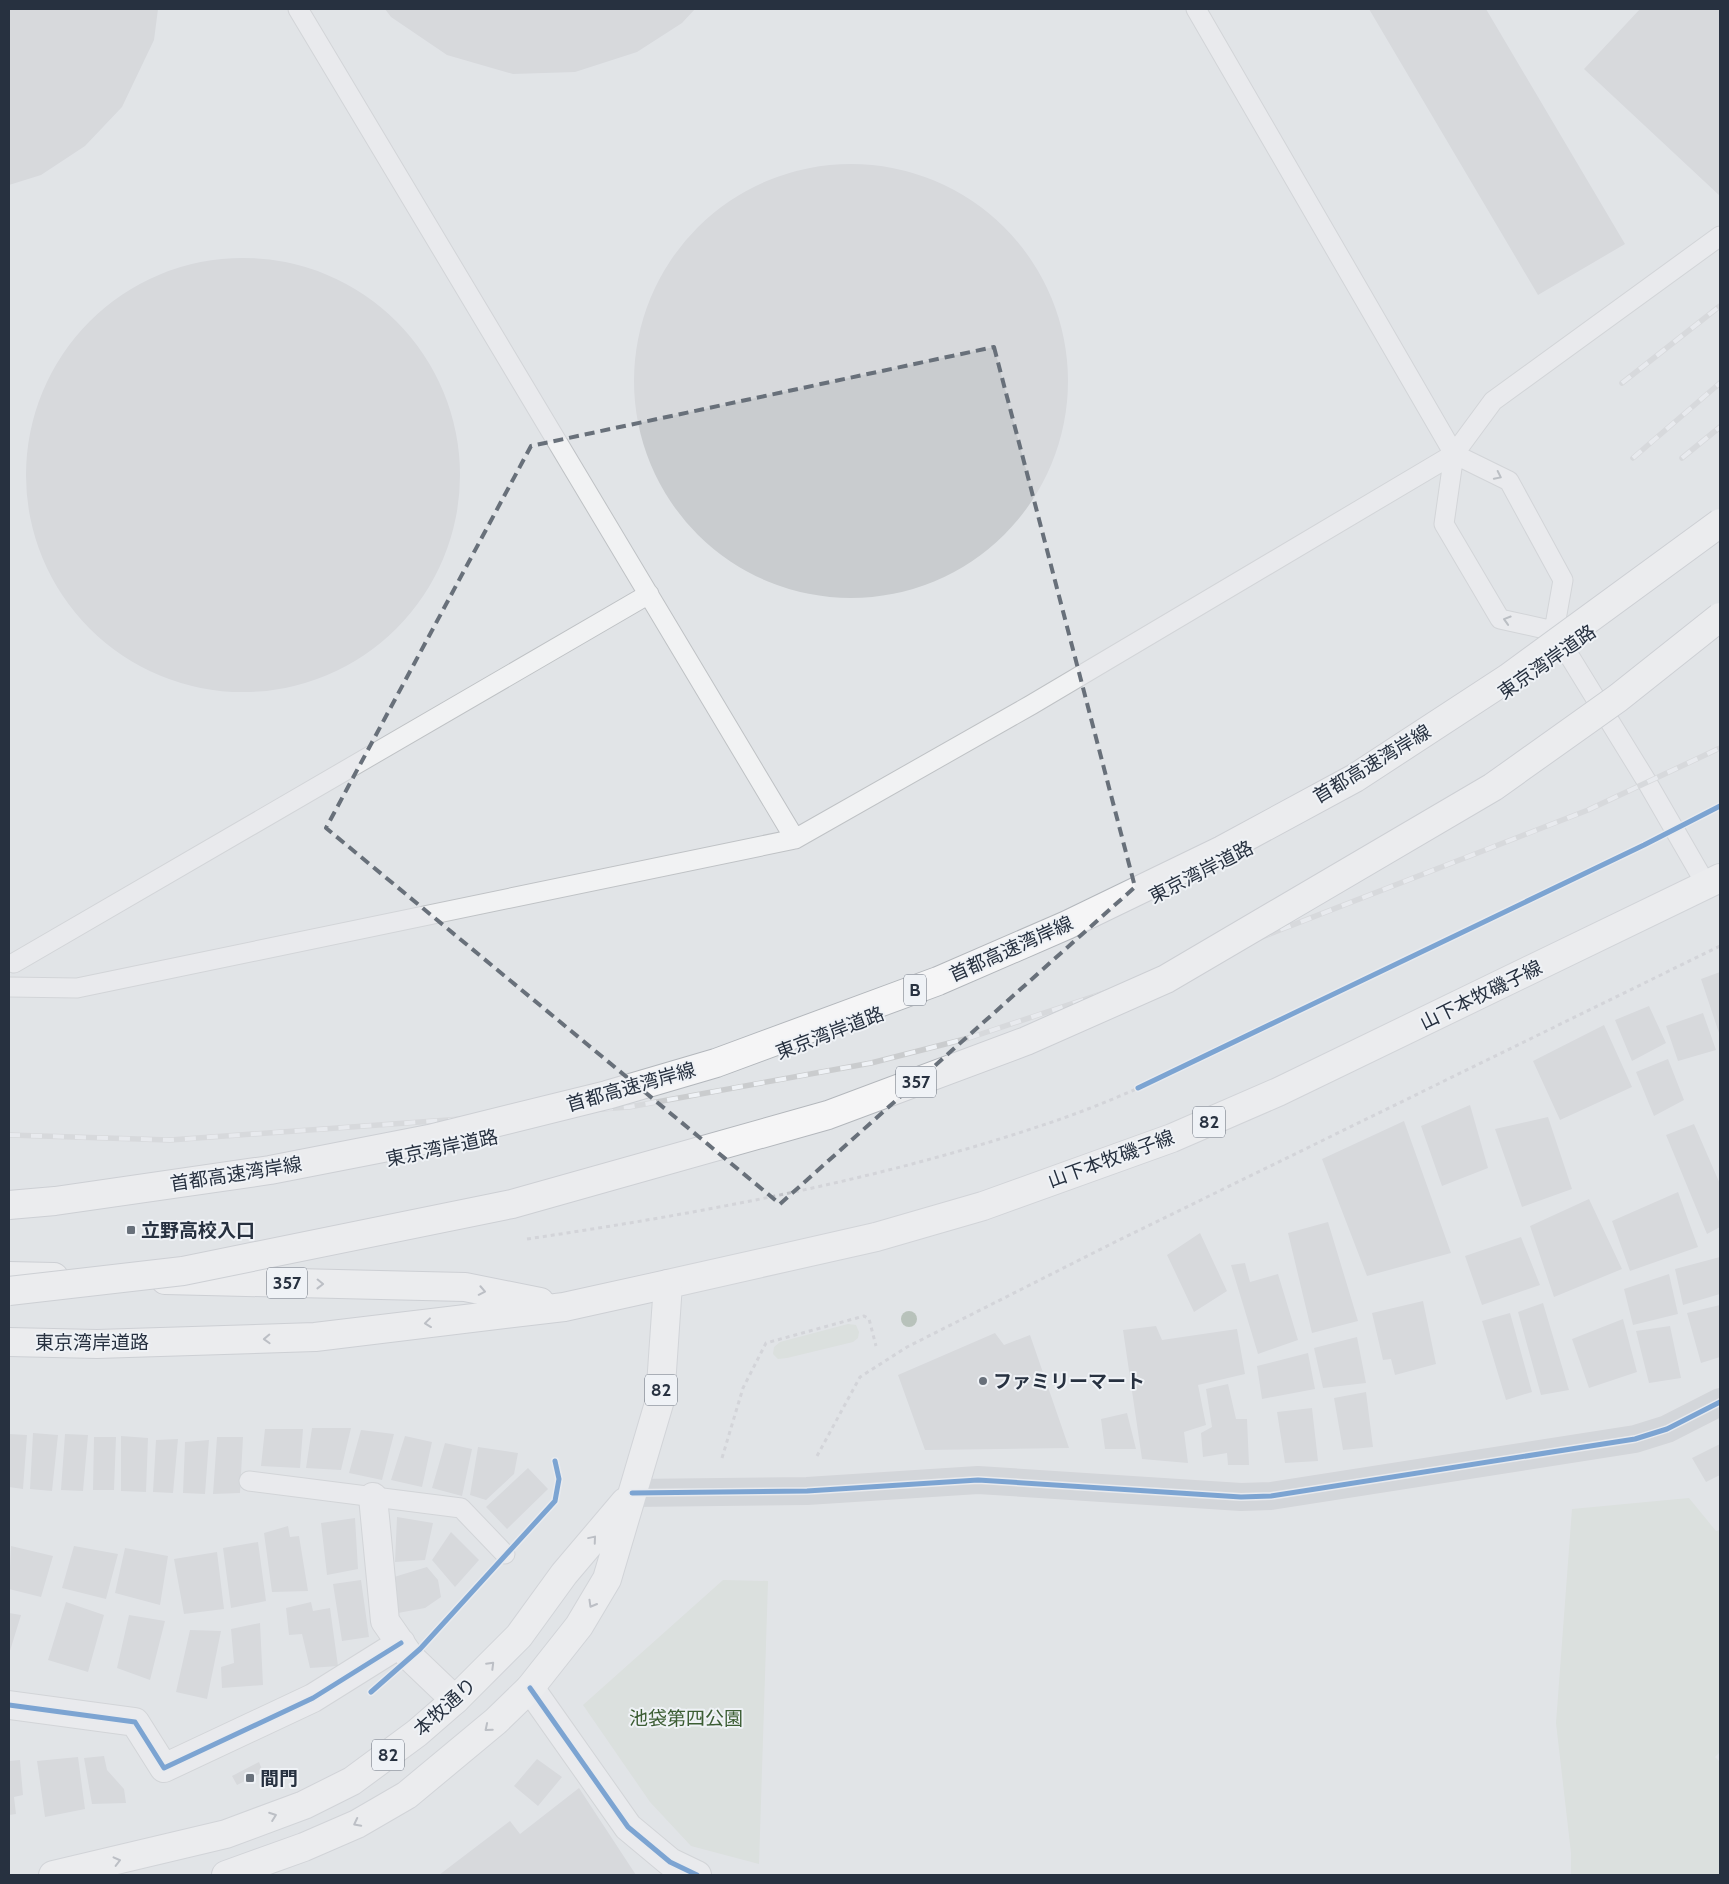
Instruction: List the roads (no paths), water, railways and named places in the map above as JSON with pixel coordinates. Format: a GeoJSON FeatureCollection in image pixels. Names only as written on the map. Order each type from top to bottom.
{"type":"FeatureCollection","features":[{"type":"Feature","properties":{"kind":"main road","name":"首都高速湾岸線"},"geometry":{"type":"LineString","coordinates":[[9,1205],[55,1201],[270,1170],[429,1139],[607,1095],[716,1063],[938,981],[1066,925],[1213,854],[1355,778],[1508,678],[1720,523]]}},
{"type":"Feature","properties":{"kind":"main road","name":"東京湾岸道路"},"geometry":{"type":"LineString","coordinates":[[9,1216],[105,1205],[324,1172],[544,1126],[717,1075],[1006,967],[1206,872],[1355,790],[1466,719],[1720,536]]}},
{"type":"Feature","properties":{"kind":"main road","name":"357"},"geometry":{"type":"LineString","coordinates":[[9,1291],[184,1271],[512,1204],[828,1115],[1026,1041],[1166,979],[1493,787],[1618,698],[1720,617]]}},
{"type":"Feature","properties":{"kind":"main road"},"geometry":{"type":"LineString","coordinates":[[9,1299],[183,1280],[441,1233],[683,1169],[821,1126],[1033,1046],[1170,984],[1275,926],[1511,788],[1628,706],[1720,632]]}},
{"type":"Feature","properties":{"kind":"main road","name":"山下本牧磯子線"},"geometry":{"type":"LineString","coordinates":[[668,1284],[903,1229],[984,1206],[1172,1138],[1278,1092],[1714,882]]}},
{"type":"Feature","properties":{"kind":"main road","name":"東京湾岸道路"},"geometry":{"type":"LineString","coordinates":[[9,1276],[465,1288],[564,1307]]}},
{"type":"Feature","properties":{"kind":"main road","name":"東京湾岸道路"},"geometry":{"type":"LineString","coordinates":[[9,1342],[97,1344],[315,1337],[564,1307],[668,1284]]}},
{"type":"Feature","properties":{"kind":"main road","name":"本牧通り"},"geometry":{"type":"LineString","coordinates":[[226,1875],[357,1824],[407,1795],[496,1721],[530,1688],[579,1626],[606,1579],[660,1400],[668,1284]]}},
{"type":"Feature","properties":{"kind":"main road","name":"本牧通り"},"geometry":{"type":"LineString","coordinates":[[53,1875],[226,1834],[304,1805],[364,1772],[417,1733],[455,1700],[519,1636],[564,1574],[632,1493]]}},
{"type":"Feature","properties":{"kind":"street"},"geometry":{"type":"LineString","coordinates":[[632,1493],[807,1491],[978,1480],[1241,1497],[1271,1496],[1635,1439],[1667,1429],[1720,1402]]}},
{"type":"Feature","properties":{"kind":"street"},"geometry":{"type":"LineString","coordinates":[[373,1496],[385,1621],[405,1650],[455,1700]]}},
{"type":"Feature","properties":{"kind":"street"},"geometry":{"type":"LineString","coordinates":[[9,1705],[135,1722],[164,1768],[313,1698],[405,1650]]}},
{"type":"Feature","properties":{"kind":"street"},"geometry":{"type":"LineString","coordinates":[[530,1688],[628,1827],[685,1873]]}},
{"type":"Feature","properties":{"kind":"lane"},"geometry":{"type":"LineString","coordinates":[[298,9],[795,839]]}},
{"type":"Feature","properties":{"kind":"lane"},"geometry":{"type":"LineString","coordinates":[[1196,9],[1454,454],[1509,481],[1563,580],[1554,631],[1675,829],[1714,882]]}},
{"type":"Feature","properties":{"kind":"lane"},"geometry":{"type":"LineString","coordinates":[[9,986],[77,988],[795,839],[1031,705],[1454,454],[1493,401],[1720,236]]}},
{"type":"Feature","properties":{"kind":"lane"},"geometry":{"type":"LineString","coordinates":[[1454,454],[1444,524],[1500,619],[1554,631]]}},
{"type":"Feature","properties":{"kind":"lane"},"geometry":{"type":"LineString","coordinates":[[29,987],[11,958],[649,594]]}},
{"type":"Feature","properties":{"kind":"lane"},"geometry":{"type":"LineString","coordinates":[[249,1481],[461,1508],[505,1554]]}},
{"type":"Feature","properties":{"kind":"railway"},"geometry":{"type":"LineString","coordinates":[[1622,383],[1720,306]]}},
{"type":"Feature","properties":{"kind":"railway"},"geometry":{"type":"LineString","coordinates":[[1633,458],[1720,383]]}},
{"type":"Feature","properties":{"kind":"railway"},"geometry":{"type":"LineString","coordinates":[[1682,458],[1720,427]]}},
{"type":"Feature","properties":{"kind":"railway"},"geometry":{"type":"LineString","coordinates":[[9,1135],[170,1140],[629,1107],[871,1063],[969,1038],[1200,961],[1588,810],[1720,748]]}},
{"type":"Feature","properties":{"kind":"place","name":"立野高校入口"},"geometry":{"type":"Point","coordinates":[131,1230]}},
{"type":"Feature","properties":{"kind":"place","name":"ファミリーマート"},"geometry":{"type":"Point","coordinates":[983,1381]}},
{"type":"Feature","properties":{"kind":"place","name":"間門"},"geometry":{"type":"Point","coordinates":[250,1778]}},
{"type":"Feature","properties":{"kind":"park label","name":"池袋第四公園"},"geometry":{"type":"Point","coordinates":[686,1718]}}]}
